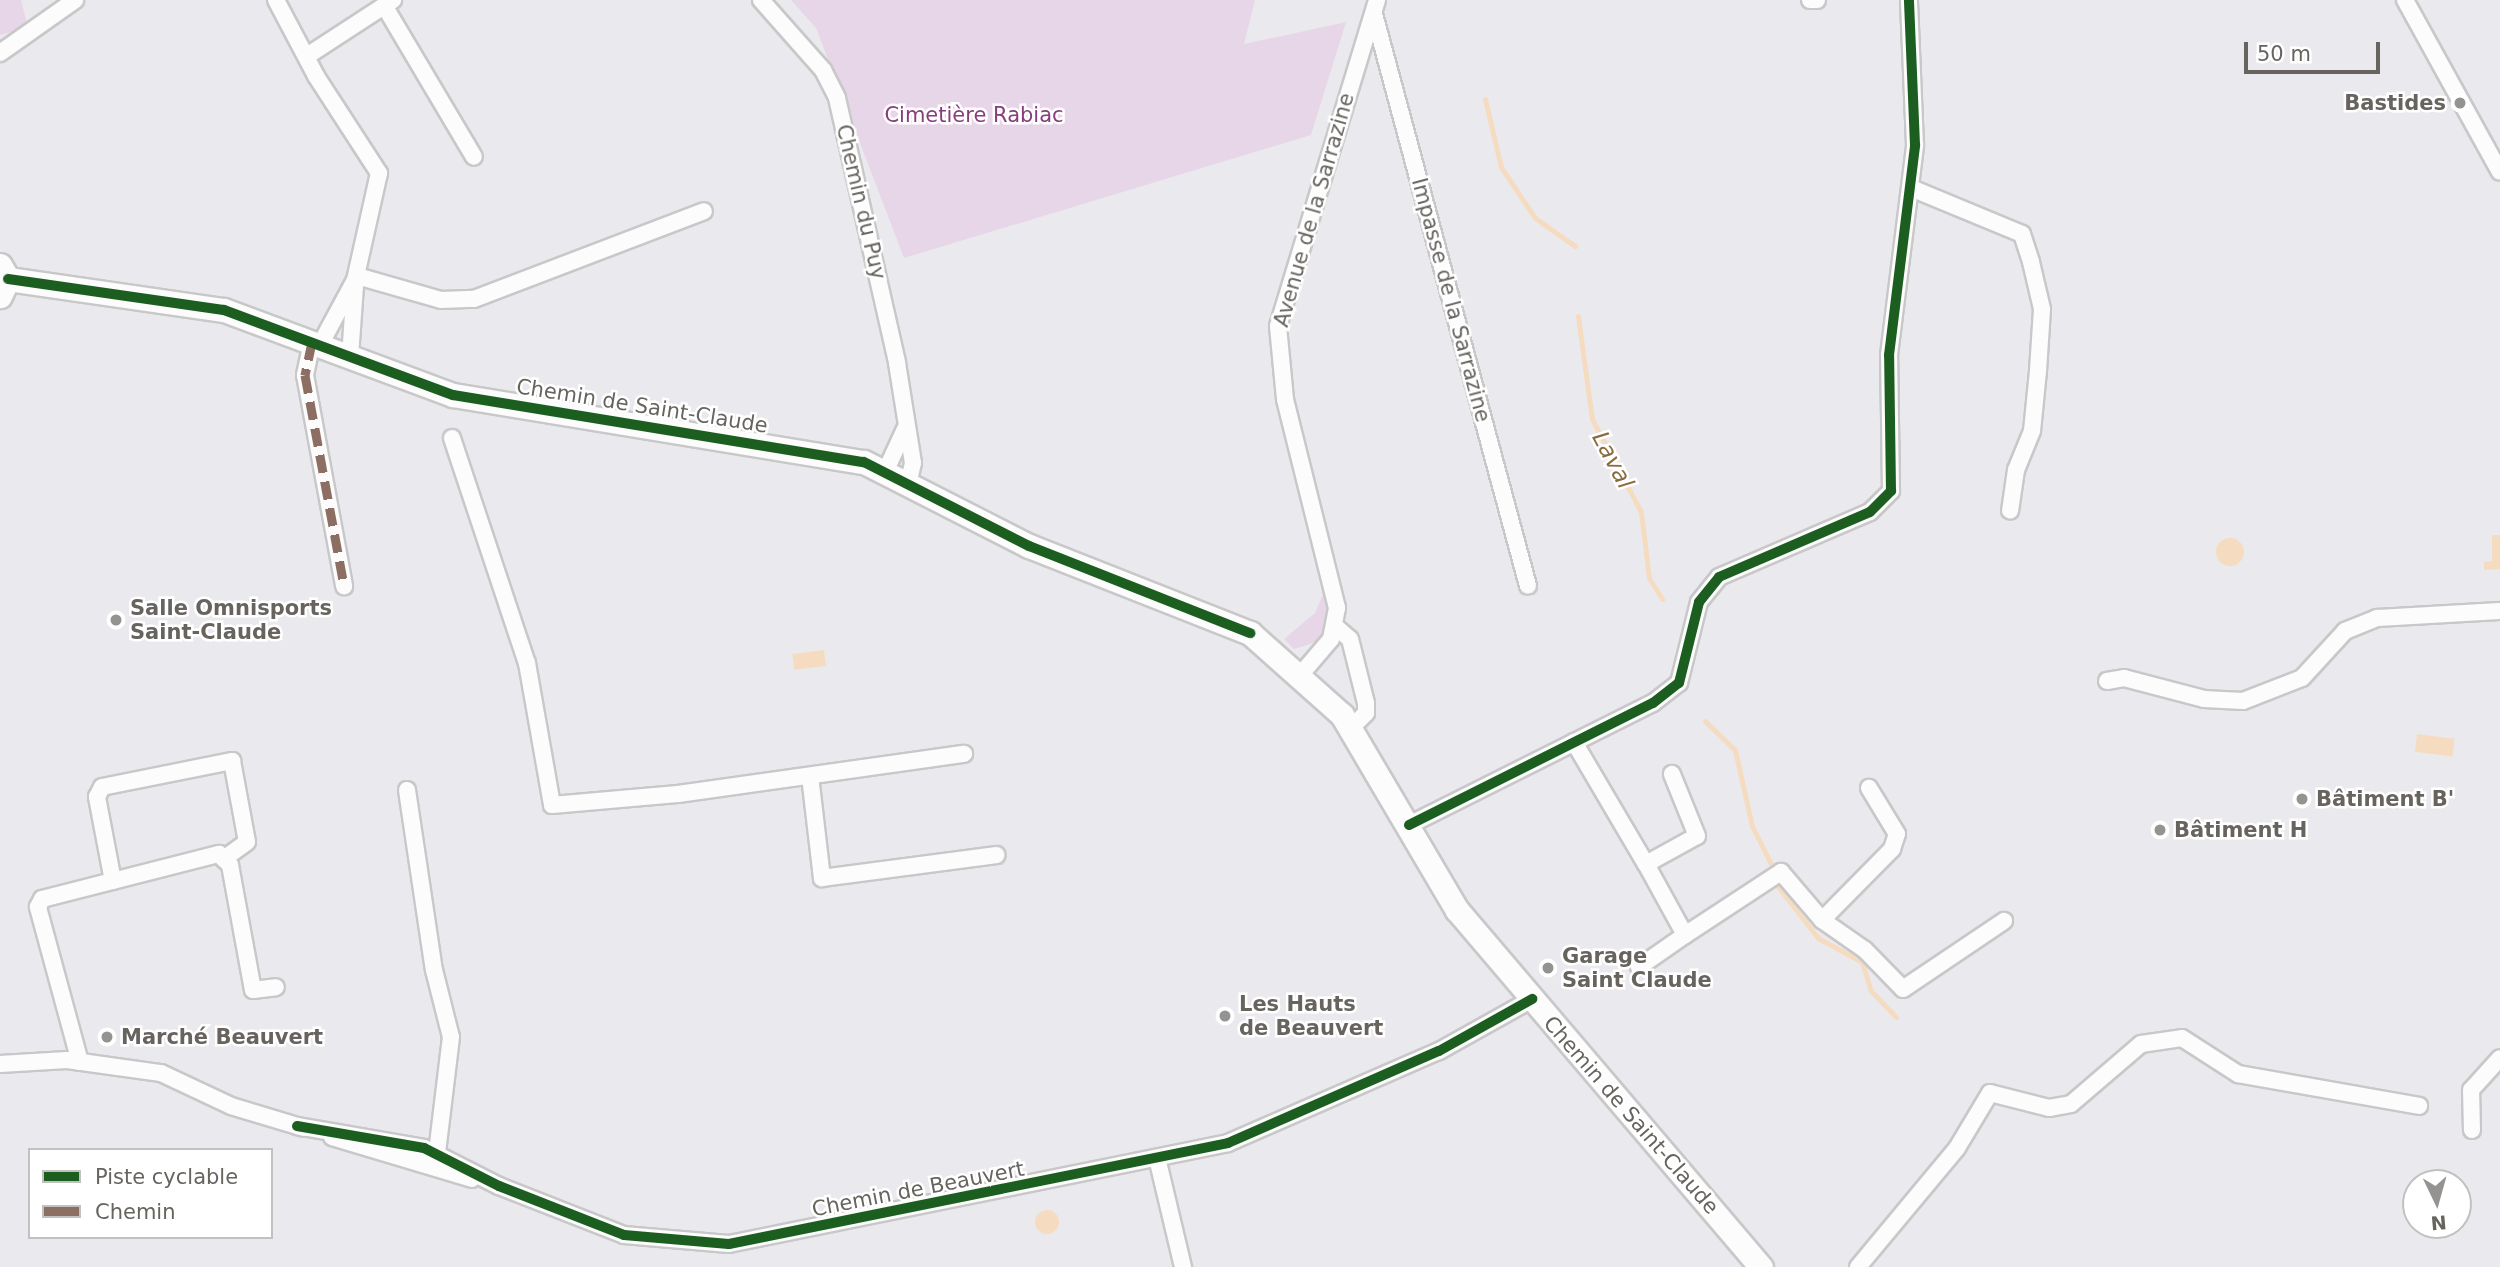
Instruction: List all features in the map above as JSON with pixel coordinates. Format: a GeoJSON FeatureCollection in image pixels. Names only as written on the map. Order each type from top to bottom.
{"type":"FeatureCollection","features":[{"type":"Feature","properties":{"kind":"street"},"geometry":{"type":"LineString","coordinates":[[0,53],[75,0]]}},
{"type":"Feature","properties":{"kind":"street"},"geometry":{"type":"LineString","coordinates":[[276,0],[379,173],[356,278],[350,357]]}},
{"type":"Feature","properties":{"kind":"street","name":"Chemin du Puy"},"geometry":{"type":"LineString","coordinates":[[761,0],[823,70],[837,98],[897,363],[905,429],[913,463],[909,481]]}},
{"type":"Feature","properties":{"kind":"street"},"geometry":{"type":"LineString","coordinates":[[1810,0],[1817,0]]}},
{"type":"Feature","properties":{"kind":"street"},"geometry":{"type":"LineString","coordinates":[[1409,825],[1653,703],[1679,683],[1699,603],[1719,577],[1870,512],[1891,491],[1889,355],[1911,188],[1909,0]]}},
{"type":"Feature","properties":{"kind":"street"},"geometry":{"type":"LineString","coordinates":[[2405,0],[2500,172]]}},
{"type":"Feature","properties":{"kind":"street"},"geometry":{"type":"LineString","coordinates":[[307,56],[389,3],[474,157]]}},
{"type":"Feature","properties":{"kind":"street","name":"Impasse de la Sarrazine"},"geometry":{"type":"LineString","coordinates":[[1376,7],[1528,586]]}},
{"type":"Feature","properties":{"kind":"street","name":"Avenue de la Sarrazine"},"geometry":{"type":"LineString","coordinates":[[1351,728],[1366,713],[1366,703],[1350,639],[1336,628],[1331,575],[1277,362],[1278,326],[1376,7]]}},
{"type":"Feature","properties":{"kind":"street"},"geometry":{"type":"LineString","coordinates":[[1911,188],[2022,234],[2031,262],[2042,309],[2038,371],[2032,431],[2015,470],[2010,511]]}},
{"type":"Feature","properties":{"kind":"street"},"geometry":{"type":"LineString","coordinates":[[356,278],[441,300],[474,299],[704,211]]}},
{"type":"Feature","properties":{"kind":"street"},"geometry":{"type":"LineString","coordinates":[[344,586],[305,375],[316,343],[356,278]]}},
{"type":"Feature","properties":{"kind":"street","name":"Chemin de Saint-Claude"},"geometry":{"type":"LineString","coordinates":[[3,280],[225,310],[453,395],[835,457],[886,471],[1029,546],[1233,624],[1302,673],[1351,728],[1457,910],[1761,1267]]}},
{"type":"Feature","properties":{"kind":"street"},"geometry":{"type":"LineString","coordinates":[[886,471],[905,429]]}},
{"type":"Feature","properties":{"kind":"street"},"geometry":{"type":"LineString","coordinates":[[452,438],[527,663],[552,805],[810,776],[964,754]]}},
{"type":"Feature","properties":{"kind":"street"},"geometry":{"type":"LineString","coordinates":[[2107,681],[2124,678],[2204,699],[2243,701],[2302,678],[2345,631],[2376,618],[2500,611]]}},
{"type":"Feature","properties":{"kind":"street"},"geometry":{"type":"LineString","coordinates":[[1302,673],[1336,628]]}},
{"type":"Feature","properties":{"kind":"street"},"geometry":{"type":"LineString","coordinates":[[1574,742],[1685,935]]}},
{"type":"Feature","properties":{"kind":"street"},"geometry":{"type":"LineString","coordinates":[[113,881],[97,797],[102,787],[232,761],[247,842],[224,859]]}},
{"type":"Feature","properties":{"kind":"street"},"geometry":{"type":"LineString","coordinates":[[1646,864],[1697,836],[1672,774]]}},
{"type":"Feature","properties":{"kind":"street"},"geometry":{"type":"LineString","coordinates":[[810,776],[822,878],[996,855]]}},
{"type":"Feature","properties":{"kind":"street"},"geometry":{"type":"LineString","coordinates":[[1822,919],[1895,842],[1897,834],[1869,788]]}},
{"type":"Feature","properties":{"kind":"street"},"geometry":{"type":"LineString","coordinates":[[407,790],[434,970],[451,1037],[437,1153]]}},
{"type":"Feature","properties":{"kind":"street"},"geometry":{"type":"LineString","coordinates":[[80,1062],[38,907],[42,899],[219,854],[224,859],[253,990],[276,987]]}},
{"type":"Feature","properties":{"kind":"street"},"geometry":{"type":"LineString","coordinates":[[1639,967],[1781,872],[1822,919],[1865,950],[1903,989],[2004,921]]}},
{"type":"Feature","properties":{"kind":"street","name":"Chemin de Beauvert"},"geometry":{"type":"LineString","coordinates":[[0,1064],[80,1062],[160,1073],[230,1105],[499,1186],[624,1235],[729,1244],[1158,1162],[1228,1143],[1439,1051],[1532,999]]}},
{"type":"Feature","properties":{"kind":"street"},"geometry":{"type":"LineString","coordinates":[[1858,1267],[1957,1148],[1990,1093],[2049,1108],[2071,1104],[2141,1044],[2182,1038],[2238,1074],[2419,1106]]}},
{"type":"Feature","properties":{"kind":"street"},"geometry":{"type":"LineString","coordinates":[[2472,1130],[2471,1090],[2500,1058]]}},
{"type":"Feature","properties":{"kind":"street","name":"Chemin de Beauvert"},"geometry":{"type":"LineString","coordinates":[[297,1126],[359,1132],[437,1153],[499,1186]]}},
{"type":"Feature","properties":{"kind":"street"},"geometry":{"type":"LineString","coordinates":[[1158,1162],[1183,1267]]}},
{"type":"Feature","properties":{"kind":"green space"},"geometry":{"type":"Polygon","coordinates":[[[0,0],[21,0],[28,28],[0,35],[0,0]]]}},
{"type":"Feature","properties":{"kind":"green space","name":"Cimetière Rabiac"},"geometry":{"type":"Polygon","coordinates":[[[791,0],[1255,0],[1244,44],[1346,22],[1311,135],[904,258],[816,28],[791,0]]]}},
{"type":"Feature","properties":{"kind":"green space"},"geometry":{"type":"Polygon","coordinates":[[[1327,585],[1329,623],[1316,642],[1294,649],[1284,639],[1315,613],[1327,585]]]}},
{"type":"Feature","properties":{"kind":"shaded area"},"geometry":{"type":"Polygon","coordinates":[[[2492,535],[2500,535],[2500,569],[2484,570],[2484,562],[2492,561],[2492,535]]]}},
{"type":"Feature","properties":{"kind":"shaded area"},"geometry":{"type":"Polygon","coordinates":[[[2230,538],[2240,542],[2244,552],[2240,562],[2230,566],[2220,562],[2216,552],[2220,542],[2230,538]]]}},
{"type":"Feature","properties":{"kind":"shaded area"},"geometry":{"type":"Polygon","coordinates":[[[824,650],[826,666],[794,670],[792,654],[824,650]]]}},
{"type":"Feature","properties":{"kind":"shaded area"},"geometry":{"type":"Polygon","coordinates":[[[2417,734],[2455,739],[2453,756],[2415,752],[2417,734]]]}},
{"type":"Feature","properties":{"kind":"shaded area"},"geometry":{"type":"Polygon","coordinates":[[[1047,1210],[1058,1217],[1059,1222],[1052,1233],[1047,1234],[1036,1227],[1035,1222],[1042,1211],[1047,1210]]]}},
{"type":"Feature","properties":{"kind":"waterway","name":"Laval"},"geometry":{"type":"LineString","coordinates":[[1485,99],[1501,167],[1535,218],[1575,246]]}},
{"type":"Feature","properties":{"kind":"waterway","name":"Laval"},"geometry":{"type":"LineString","coordinates":[[1578,316],[1592,419],[1641,512],[1649,578],[1662,599]]}},
{"type":"Feature","properties":{"kind":"waterway","name":"Laval"},"geometry":{"type":"LineString","coordinates":[[1705,721],[1735,750],[1752,826],[1772,866]]}},
{"type":"Feature","properties":{"kind":"waterway","name":"Laval"},"geometry":{"type":"LineString","coordinates":[[1776,884],[1818,938],[1862,962],[1871,991],[1896,1017]]}},
{"type":"Feature","properties":{"kind":"marked path"},"geometry":{"type":"LineString","coordinates":[[312,342],[305,375],[344,586]]}},
{"type":"Feature","properties":{"kind":"cycle path"},"geometry":{"type":"LineString","coordinates":[[1409,825],[1653,703],[1679,683],[1699,602],[1719,577],[1870,512],[1891,491],[1889,355],[1915,145],[1909,0]]}},
{"type":"Feature","properties":{"kind":"cycle path"},"geometry":{"type":"LineString","coordinates":[[8,279],[224,310],[453,395],[864,462],[1029,546],[1250,633]]}},
{"type":"Feature","properties":{"kind":"cycle path"},"geometry":{"type":"LineString","coordinates":[[297,1126],[424,1148],[499,1186],[624,1235],[729,1244],[1228,1143],[1439,1051],[1532,999]]}},
{"type":"Feature","properties":{"kind":"place","name":"Bastides"},"geometry":{"type":"Point","coordinates":[2460,103]}},
{"type":"Feature","properties":{"kind":"place","name":"Salle Omnisports Saint-Claude"},"geometry":{"type":"Point","coordinates":[116,620]}},
{"type":"Feature","properties":{"kind":"place","name":"Bâtiment B'"},"geometry":{"type":"Point","coordinates":[2302,799]}},
{"type":"Feature","properties":{"kind":"place","name":"Bâtiment H"},"geometry":{"type":"Point","coordinates":[2160,830]}},
{"type":"Feature","properties":{"kind":"place","name":"Garage Saint Claude"},"geometry":{"type":"Point","coordinates":[1548,968]}},
{"type":"Feature","properties":{"kind":"place","name":"Les Hauts de Beauvert"},"geometry":{"type":"Point","coordinates":[1225,1016]}},
{"type":"Feature","properties":{"kind":"place","name":"Marché Beauvert"},"geometry":{"type":"Point","coordinates":[107,1037]}}]}
